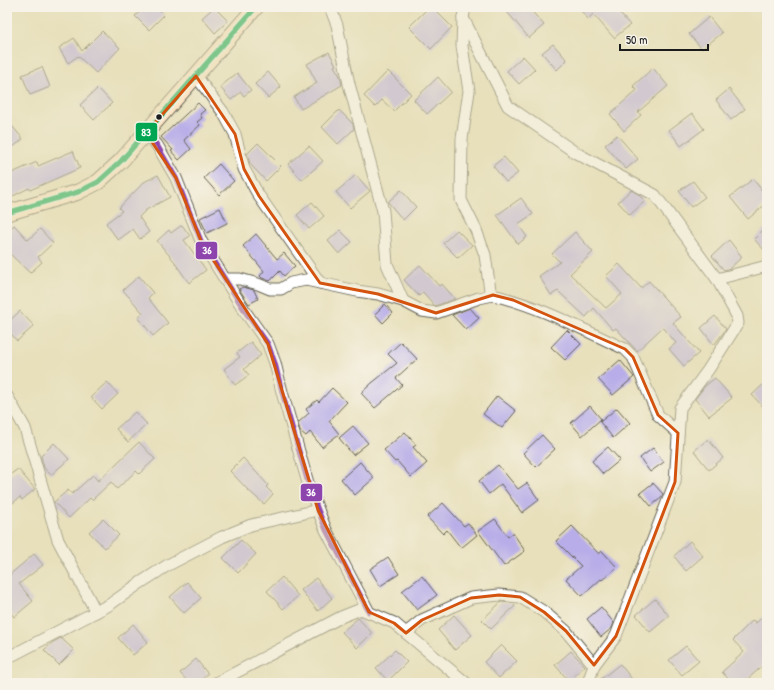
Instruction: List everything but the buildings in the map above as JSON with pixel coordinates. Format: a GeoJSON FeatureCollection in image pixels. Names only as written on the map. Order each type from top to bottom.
{"type":"FeatureCollection","features":[{"type":"Feature","properties":{"kind":"main road"},"geometry":{"type":"LineString","coordinates":[[9,208],[78,192],[98,182],[121,161],[256,7]]}},
{"type":"Feature","properties":{"kind":"street"},"geometry":{"type":"LineString","coordinates":[[330,7],[337,25],[349,84],[383,211],[388,264],[403,301]]}},
{"type":"Feature","properties":{"kind":"street"},"geometry":{"type":"LineString","coordinates":[[464,12],[462,46],[469,91],[462,139],[461,200],[476,230],[485,255],[490,290],[493,295]]}},
{"type":"Feature","properties":{"kind":"street"},"geometry":{"type":"LineString","coordinates":[[464,12],[508,106],[576,153],[655,196],[717,279],[737,316],[738,323],[708,370],[680,408],[675,482],[616,636],[594,665],[588,683]]}},
{"type":"Feature","properties":{"kind":"street"},"geometry":{"type":"LineString","coordinates":[[196,76],[223,112],[235,134],[244,169],[259,196],[320,283]]}},
{"type":"Feature","properties":{"kind":"street"},"geometry":{"type":"LineString","coordinates":[[146,133],[157,146],[176,178],[201,241],[246,313],[268,344],[275,363],[308,483],[318,510],[326,530],[369,612]]}},
{"type":"Feature","properties":{"kind":"street"},"geometry":{"type":"LineString","coordinates":[[717,279],[767,266]]}},
{"type":"Feature","properties":{"kind":"street"},"geometry":{"type":"LineString","coordinates":[[225,279],[240,279],[270,289],[281,289],[291,283],[306,280],[356,291],[378,294],[403,301],[422,311],[436,313],[479,298],[493,295],[513,300],[537,309],[625,349],[633,357],[658,415],[678,433]]}},
{"type":"Feature","properties":{"kind":"street"},"geometry":{"type":"LineString","coordinates":[[7,396],[25,428],[58,540],[96,612]]}},
{"type":"Feature","properties":{"kind":"street"},"geometry":{"type":"LineString","coordinates":[[7,658],[109,605],[168,565],[222,537],[251,525],[318,510]]}},
{"type":"Feature","properties":{"kind":"street"},"geometry":{"type":"LineString","coordinates":[[406,633],[422,620],[471,598],[500,595],[520,597],[544,612],[566,631],[594,665]]}},
{"type":"Feature","properties":{"kind":"street"},"geometry":{"type":"LineString","coordinates":[[216,683],[341,617],[361,609],[394,623],[466,683]]}},
{"type":"Feature","properties":{"kind":"highlighted area"},"geometry":{"type":"Polygon","coordinates":[[[196,76],[235,134],[244,169],[259,196],[320,283],[378,294],[436,313],[493,295],[513,300],[625,349],[633,357],[658,415],[678,433],[675,482],[616,636],[594,665],[566,631],[544,612],[520,597],[499,595],[471,598],[422,620],[406,633],[394,623],[369,612],[318,510],[268,344],[201,241],[176,178],[146,133],[196,76]]]}},
{"type":"Feature","properties":{"kind":"transit line","name":"83"},"geometry":{"type":"LineString","coordinates":[[7,213],[78,192],[98,182],[121,161],[256,7]]}},
{"type":"Feature","properties":{"kind":"transit line","name":"36"},"geometry":{"type":"LineString","coordinates":[[146,133],[157,145],[176,178],[201,241],[246,313],[268,344],[275,363],[308,483],[318,510],[326,530],[369,612]]}}]}
